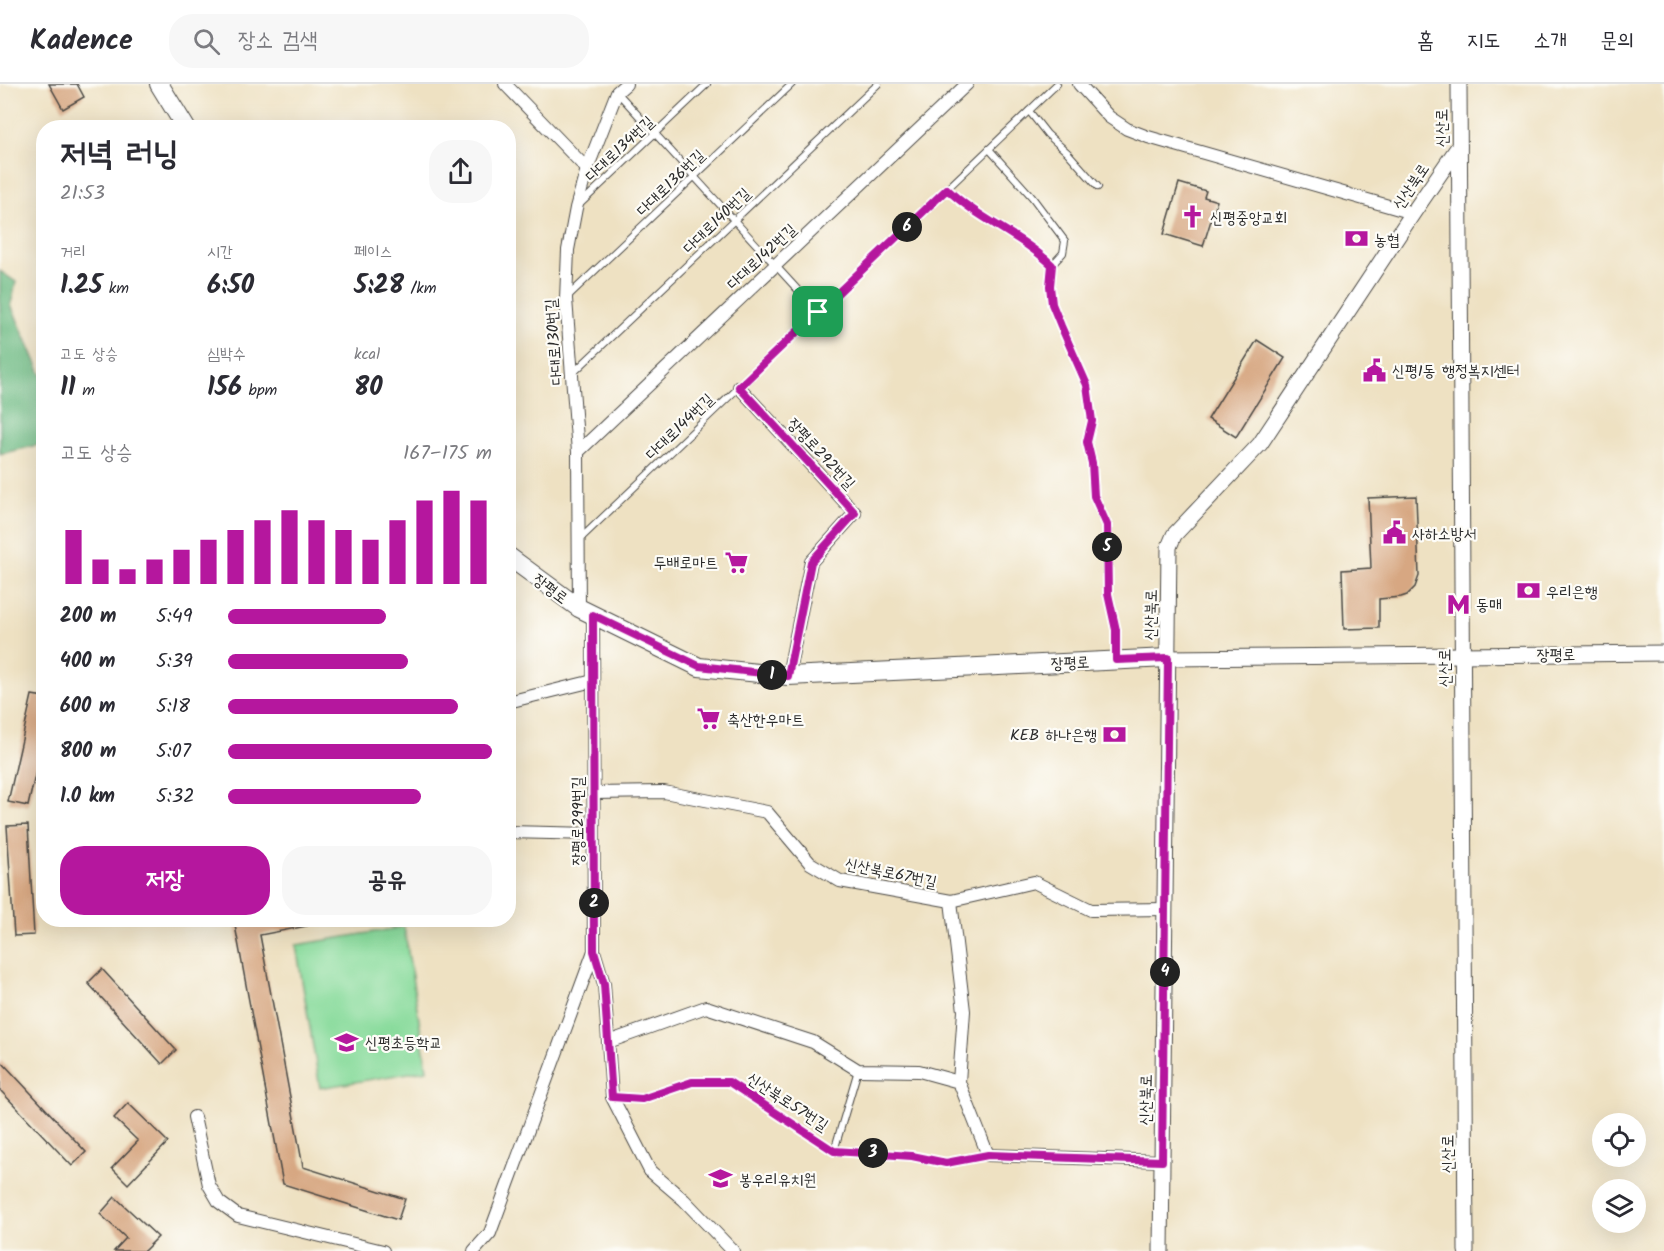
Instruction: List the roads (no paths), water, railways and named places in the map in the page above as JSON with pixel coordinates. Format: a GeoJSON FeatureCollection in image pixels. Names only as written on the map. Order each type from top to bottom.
{"type":"FeatureCollection","features":[{"type":"Feature","properties":{"kind":"main road"},"geometry":{"type":"LineString","coordinates":[[159,84],[181,120]]}},
{"type":"Feature","properties":{"kind":"main road","name":"장평로"},"geometry":{"type":"LineString","coordinates":[[516,562],[586,612],[699,666],[788,676],[1168,658]]}},
{"type":"Feature","properties":{"kind":"street"},"geometry":{"type":"LineString","coordinates":[[505,84],[587,169]]}},
{"type":"Feature","properties":{"kind":"street","name":"다대로142번길"},"geometry":{"type":"LineString","coordinates":[[578,452],[967,84]]}},
{"type":"Feature","properties":{"kind":"street"},"geometry":{"type":"LineString","coordinates":[[1079,84],[1109,117],[1127,129],[1413,213]]}},
{"type":"Feature","properties":{"kind":"street","name":"신산로"},"geometry":{"type":"LineString","coordinates":[[1459,84],[1466,1251]]}},
{"type":"Feature","properties":{"kind":"street","name":"다대로130번길"},"geometry":{"type":"LineString","coordinates":[[586,612],[579,539],[578,452],[566,299],[568,250],[576,208],[587,169],[618,87]]}},
{"type":"Feature","properties":{"kind":"street","name":"신산북로"},"geometry":{"type":"LineString","coordinates":[[1161,1251],[1169,547],[1174,536],[1260,444],[1459,146]]}},
{"type":"Feature","properties":{"kind":"street","name":"장평로292번길"},"geometry":{"type":"LineString","coordinates":[[739,387],[855,513],[811,562],[788,676]]}},
{"type":"Feature","properties":{"kind":"street","name":"장평로299번길"},"geometry":{"type":"LineString","coordinates":[[586,612],[593,681],[594,951],[604,984],[612,1097]]}},
{"type":"Feature","properties":{"kind":"street","name":"장평로"},"geometry":{"type":"LineString","coordinates":[[1168,658],[1664,653]]}},
{"type":"Feature","properties":{"kind":"street"},"geometry":{"type":"LineString","coordinates":[[516,700],[593,681]]}},
{"type":"Feature","properties":{"kind":"street","name":"신산북로67번길"},"geometry":{"type":"LineString","coordinates":[[593,793],[664,792],[767,812],[810,863],[840,881],[951,902],[1034,882],[1091,910],[1166,909]]}},
{"type":"Feature","properties":{"kind":"street"},"geometry":{"type":"LineString","coordinates":[[516,832],[594,834]]}},
{"type":"Feature","properties":{"kind":"street"},"geometry":{"type":"LineString","coordinates":[[951,902],[964,1011],[959,1082],[988,1155]]}},
{"type":"Feature","properties":{"kind":"street"},"geometry":{"type":"LineString","coordinates":[[474,1251],[490,1233],[594,951]]}},
{"type":"Feature","properties":{"kind":"street"},"geometry":{"type":"LineString","coordinates":[[608,1042],[706,1007],[813,1042],[858,1070],[919,1071],[959,1082]]}},
{"type":"Feature","properties":{"kind":"street"},"geometry":{"type":"LineString","coordinates":[[612,1097],[650,1171],[684,1200],[733,1251]]}},
{"type":"Feature","properties":{"kind":"street"},"geometry":{"type":"LineString","coordinates":[[194,1117],[209,1185],[219,1202],[238,1216],[382,1251]]}},
{"type":"Feature","properties":{"kind":"street","name":"신산북로57번길"},"geometry":{"type":"LineString","coordinates":[[988,1155],[1162,1161]]}},
{"type":"Feature","properties":{"kind":"lane","name":"다대로134번길"},"geometry":{"type":"LineString","coordinates":[[576,208],[707,84]]}},
{"type":"Feature","properties":{"kind":"lane","name":"다대로136번길"},"geometry":{"type":"LineString","coordinates":[[566,299],[792,84]]}},
{"type":"Feature","properties":{"kind":"lane","name":"다대로140번길"},"geometry":{"type":"LineString","coordinates":[[572,374],[878,84]]}},
{"type":"Feature","properties":{"kind":"lane","name":"다대로144번길"},"geometry":{"type":"LineString","coordinates":[[579,539],[1058,84]]}},
{"type":"Feature","properties":{"kind":"lane"},"geometry":{"type":"LineString","coordinates":[[618,87],[694,177],[818,312]]}},
{"type":"Feature","properties":{"kind":"lane"},"geometry":{"type":"LineString","coordinates":[[1029,111],[1047,134],[1068,153],[1098,187]]}},
{"type":"Feature","properties":{"kind":"lane"},"geometry":{"type":"LineString","coordinates":[[989,149],[1032,196],[1065,241],[1063,253],[1052,265],[1050,286],[1052,304],[1087,385],[1092,421],[1087,442],[1092,463],[1094,496],[1107,525],[1108,594],[1116,630],[1116,660]]}},
{"type":"Feature","properties":{"kind":"lane"},"geometry":{"type":"LineString","coordinates":[[947,189],[961,203],[1012,234],[1052,265]]}},
{"type":"Feature","properties":{"kind":"lane"},"geometry":{"type":"LineString","coordinates":[[834,1151],[858,1070]]}},
{"type":"Feature","properties":{"kind":"lane","name":"신산북로57번길"},"geometry":{"type":"LineString","coordinates":[[612,1097],[642,1099],[692,1082],[729,1082],[834,1151],[912,1156],[946,1163],[988,1155]]}},
{"type":"Feature","properties":{"kind":"place","name":"신평중앙교회"},"geometry":{"type":"Point","coordinates":[1192,217]}},
{"type":"Feature","properties":{"kind":"place","name":"농협"},"geometry":{"type":"Point","coordinates":[1356,239]}},
{"type":"Feature","properties":{"kind":"place","name":"신평1동 행정복지센터"},"geometry":{"type":"Point","coordinates":[1374,370]}},
{"type":"Feature","properties":{"kind":"place","name":"사하소방서"},"geometry":{"type":"Point","coordinates":[1394,533]}},
{"type":"Feature","properties":{"kind":"place","name":"두배로마트"},"geometry":{"type":"Point","coordinates":[736,562]}},
{"type":"Feature","properties":{"kind":"place","name":"우리은행"},"geometry":{"type":"Point","coordinates":[1528,591]}},
{"type":"Feature","properties":{"kind":"place","name":"동매"},"geometry":{"type":"Point","coordinates":[1458,604]}},
{"type":"Feature","properties":{"kind":"place","name":"축산한우마트"},"geometry":{"type":"Point","coordinates":[709,719]}},
{"type":"Feature","properties":{"kind":"place","name":"KEB 하나은행"},"geometry":{"type":"Point","coordinates":[1115,734]}},
{"type":"Feature","properties":{"kind":"place","name":"신평초등학교"},"geometry":{"type":"Point","coordinates":[347,1042]}},
{"type":"Feature","properties":{"kind":"place","name":"봉우리유치원"},"geometry":{"type":"Point","coordinates":[721,1179]}}]}
